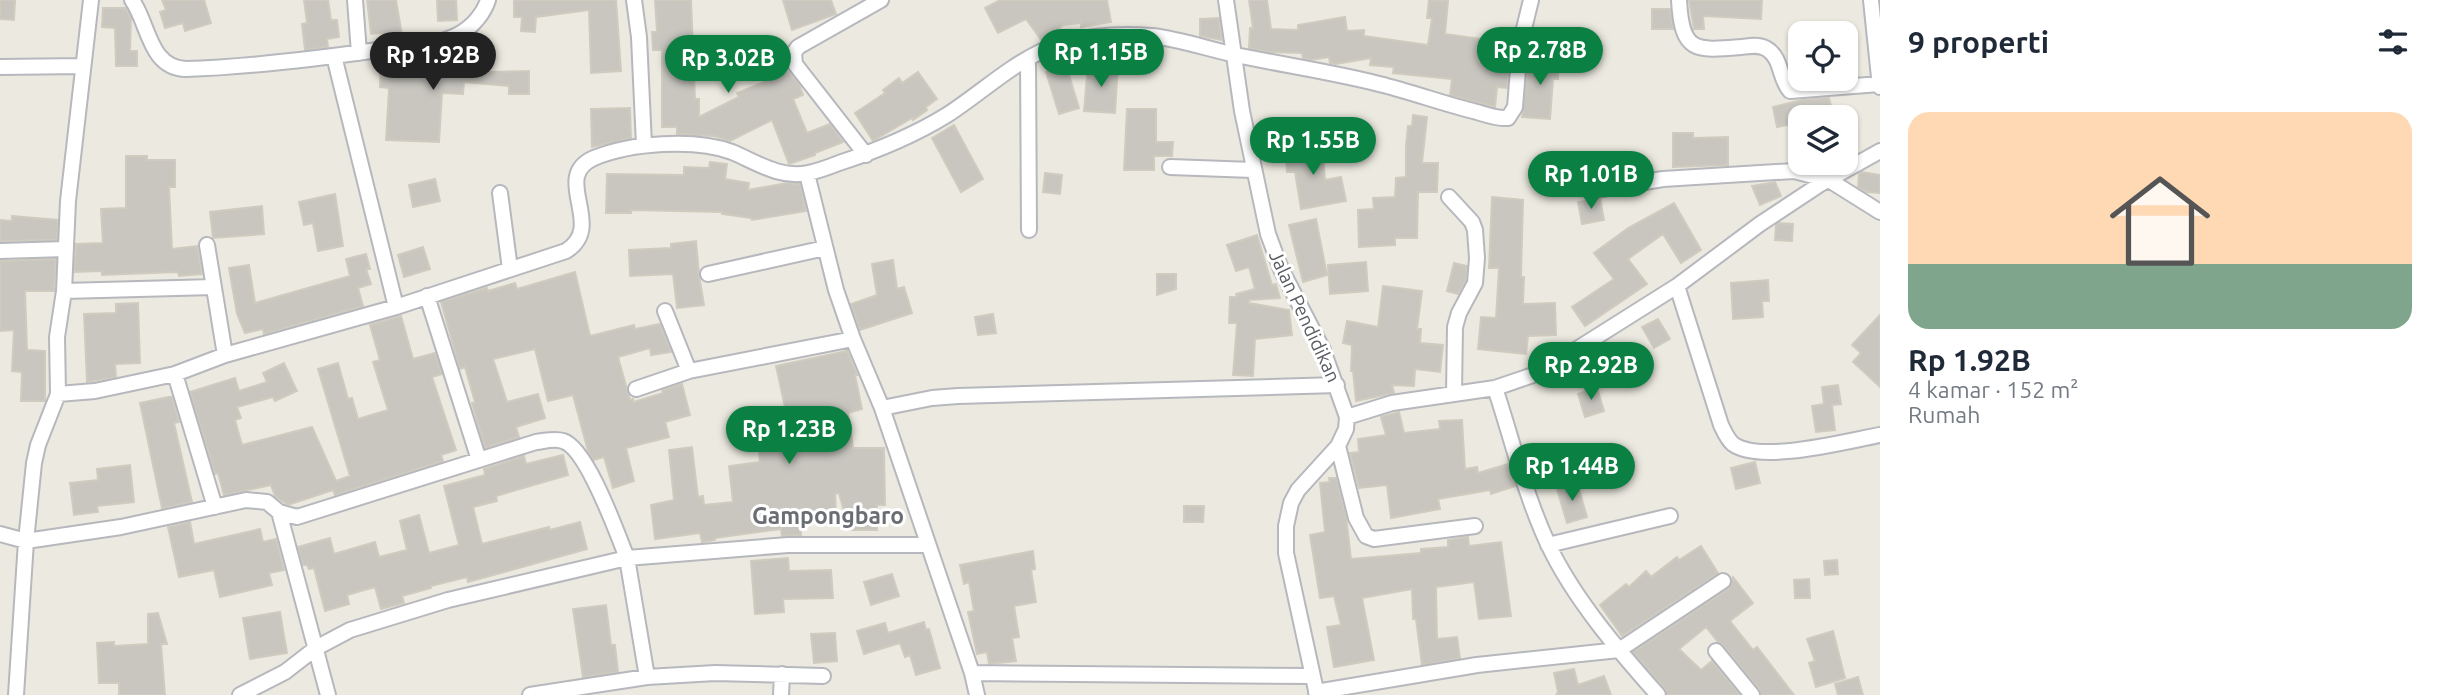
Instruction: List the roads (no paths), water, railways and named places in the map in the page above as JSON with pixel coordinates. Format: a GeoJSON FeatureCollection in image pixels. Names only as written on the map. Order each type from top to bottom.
{"type":"FeatureCollection","features":[{"type":"Feature","properties":{"kind":"street"},"geometry":{"type":"LineString","coordinates":[[16,695],[26,541],[36,454],[58,394],[57,337],[64,291],[68,201],[91,0]]}},
{"type":"Feature","properties":{"kind":"street"},"geometry":{"type":"LineString","coordinates":[[132,0],[161,59],[172,67],[212,68],[429,44],[460,34],[477,19],[488,0]]}},
{"type":"Feature","properties":{"kind":"street"},"geometry":{"type":"LineString","coordinates":[[355,0],[359,53]]}},
{"type":"Feature","properties":{"kind":"street"},"geometry":{"type":"LineString","coordinates":[[634,0],[639,37],[644,145]]}},
{"type":"Feature","properties":{"kind":"street"},"geometry":{"type":"LineString","coordinates":[[866,155],[795,64],[794,53],[797,47],[881,0]]}},
{"type":"Feature","properties":{"kind":"street","name":"Jalan Pendidikan"},"geometry":{"type":"LineString","coordinates":[[1226,0],[1253,170],[1268,233],[1282,269],[1337,385],[1347,417]]}},
{"type":"Feature","properties":{"kind":"street"},"geometry":{"type":"LineString","coordinates":[[58,394],[95,391],[175,374],[225,355],[396,307],[566,251],[577,243],[581,236],[582,224],[576,192],[577,175],[586,163],[596,158],[644,145],[681,145],[719,149],[760,166],[785,173],[807,174],[866,155],[905,138],[946,116],[1028,59],[1057,45],[1096,37],[1153,36],[1377,84],[1505,119],[1511,116],[1516,107],[1520,45],[1531,0]]}},
{"type":"Feature","properties":{"kind":"street"},"geometry":{"type":"LineString","coordinates":[[1679,0],[1684,34],[1694,46],[1702,49],[1753,46],[1768,49],[1777,60],[1784,83],[1790,91],[1880,85],[1871,0]]}},
{"type":"Feature","properties":{"kind":"street"},"geometry":{"type":"LineString","coordinates":[[334,56],[396,307]]}},
{"type":"Feature","properties":{"kind":"street"},"geometry":{"type":"LineString","coordinates":[[1028,59],[1029,230]]}},
{"type":"Feature","properties":{"kind":"street"},"geometry":{"type":"LineString","coordinates":[[0,66],[83,66]]}},
{"type":"Feature","properties":{"kind":"street"},"geometry":{"type":"LineString","coordinates":[[1723,581],[1619,650],[1476,665],[1317,694],[1286,553],[1286,526],[1291,503],[1298,490],[1338,446],[1346,429],[1347,417],[1392,403],[1495,388],[1539,373],[1677,286],[1760,224],[1880,151]]}},
{"type":"Feature","properties":{"kind":"street"},"geometry":{"type":"LineString","coordinates":[[1170,167],[1253,170]]}},
{"type":"Feature","properties":{"kind":"street"},"geometry":{"type":"LineString","coordinates":[[1590,191],[1662,179],[1794,172],[1829,180],[1880,212]]}},
{"type":"Feature","properties":{"kind":"street"},"geometry":{"type":"LineString","coordinates":[[807,174],[835,290],[882,408],[972,673],[977,695]]}},
{"type":"Feature","properties":{"kind":"street"},"geometry":{"type":"LineString","coordinates":[[500,193],[510,269]]}},
{"type":"Feature","properties":{"kind":"street"},"geometry":{"type":"LineString","coordinates":[[1449,197],[1472,222],[1478,258],[1475,283],[1459,313],[1455,327],[1454,393]]}},
{"type":"Feature","properties":{"kind":"street"},"geometry":{"type":"LineString","coordinates":[[207,245],[225,355]]}},
{"type":"Feature","properties":{"kind":"street"},"geometry":{"type":"LineString","coordinates":[[708,274],[825,248]]}},
{"type":"Feature","properties":{"kind":"street"},"geometry":{"type":"LineString","coordinates":[[0,251],[66,249]]}},
{"type":"Feature","properties":{"kind":"street"},"geometry":{"type":"LineString","coordinates":[[1677,286],[1721,425],[1729,442],[1752,451],[1780,452],[1880,435]]}},
{"type":"Feature","properties":{"kind":"street"},"geometry":{"type":"LineString","coordinates":[[64,291],[214,287]]}},
{"type":"Feature","properties":{"kind":"street"},"geometry":{"type":"LineString","coordinates":[[427,296],[479,460]]}},
{"type":"Feature","properties":{"kind":"street"},"geometry":{"type":"LineString","coordinates":[[665,311],[690,371]]}},
{"type":"Feature","properties":{"kind":"street"},"geometry":{"type":"LineString","coordinates":[[636,389],[690,371],[853,339]]}},
{"type":"Feature","properties":{"kind":"street"},"geometry":{"type":"LineString","coordinates":[[175,374],[215,507]]}},
{"type":"Feature","properties":{"kind":"street"},"geometry":{"type":"LineString","coordinates":[[882,408],[958,396],[1337,385]]}},
{"type":"Feature","properties":{"kind":"street"},"geometry":{"type":"LineString","coordinates":[[1495,388],[1539,525],[1548,545],[1619,650],[1658,695]]}},
{"type":"Feature","properties":{"kind":"street"},"geometry":{"type":"LineString","coordinates":[[0,534],[26,541],[121,527],[246,500],[261,500],[279,512],[297,517],[536,442],[554,439],[564,441],[576,449],[587,465],[627,558],[647,677]]}},
{"type":"Feature","properties":{"kind":"street"},"geometry":{"type":"LineString","coordinates":[[1338,446],[1356,518],[1366,536],[1374,539],[1475,526]]}},
{"type":"Feature","properties":{"kind":"street"},"geometry":{"type":"LineString","coordinates":[[279,512],[328,695]]}},
{"type":"Feature","properties":{"kind":"street"},"geometry":{"type":"LineString","coordinates":[[1548,545],[1670,516]]}},
{"type":"Feature","properties":{"kind":"street"},"geometry":{"type":"LineString","coordinates":[[240,695],[285,672],[316,648],[350,630],[447,600],[627,558],[788,545],[929,545]]}},
{"type":"Feature","properties":{"kind":"street"},"geometry":{"type":"LineString","coordinates":[[1716,651],[1752,695]]}},
{"type":"Feature","properties":{"kind":"street"},"geometry":{"type":"LineString","coordinates":[[530,695],[647,677],[715,673],[823,677]]}},
{"type":"Feature","properties":{"kind":"street"},"geometry":{"type":"LineString","coordinates":[[972,673],[1312,676]]}},
{"type":"Feature","properties":{"kind":"street"},"geometry":{"type":"LineString","coordinates":[[781,695],[782,674]]}},
{"type":"Feature","properties":{"kind":"district","name":"Gampongbaro"},"geometry":{"type":"Point","coordinates":[828,516]}}]}
